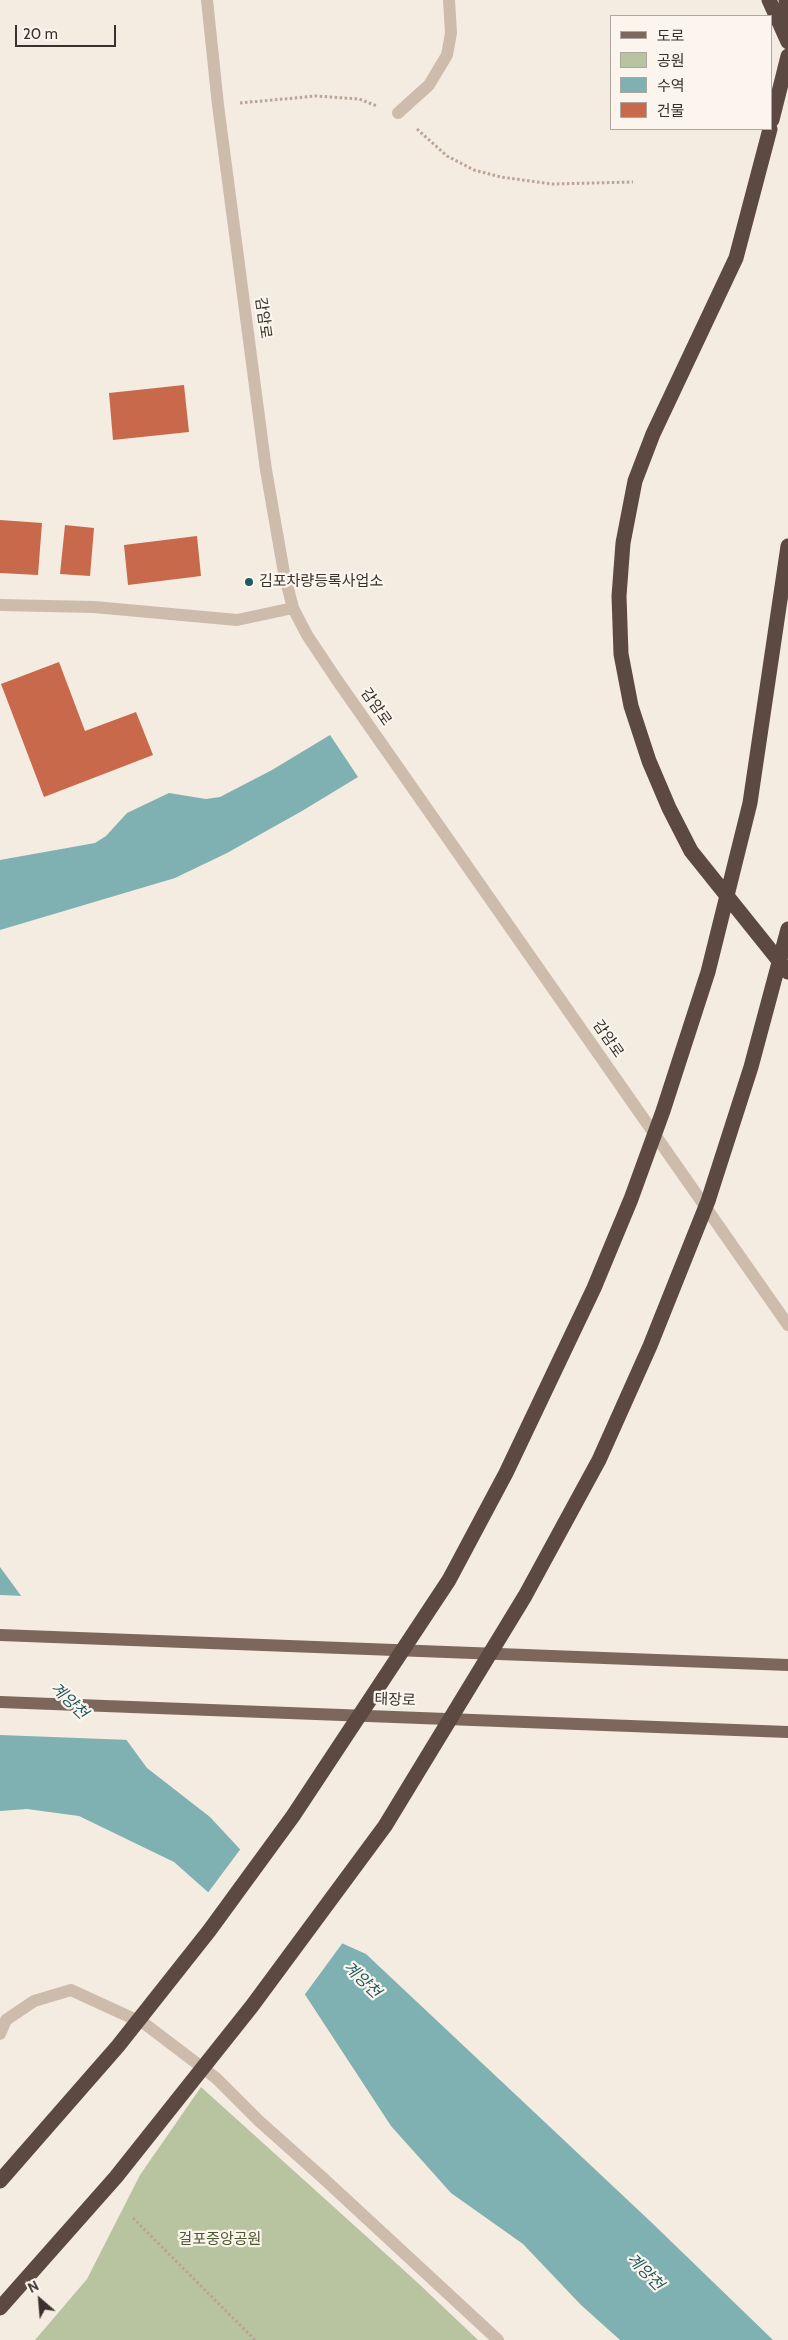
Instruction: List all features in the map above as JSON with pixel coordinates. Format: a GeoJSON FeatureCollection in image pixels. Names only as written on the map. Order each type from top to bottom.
{"type":"FeatureCollection","features":[{"type":"Feature","properties":{"kind":"highway"},"geometry":{"type":"LineString","coordinates":[[769,0],[788,42]]}},
{"type":"Feature","properties":{"kind":"highway"},"geometry":{"type":"LineString","coordinates":[[786,0],[788,19]]}},
{"type":"Feature","properties":{"kind":"highway"},"geometry":{"type":"LineString","coordinates":[[773,116],[788,56]]}},
{"type":"Feature","properties":{"kind":"highway"},"geometry":{"type":"LineString","coordinates":[[770,130],[736,258],[653,434],[636,481],[623,542],[619,596],[621,654],[631,706],[649,761],[669,808],[692,851],[788,972]]}},
{"type":"Feature","properties":{"kind":"highway"},"geometry":{"type":"LineString","coordinates":[[0,2182],[118,2046],[209,1931],[293,1816],[449,1580],[510,1464],[594,1288],[631,1199],[663,1111],[708,972],[750,803],[788,546]]}},
{"type":"Feature","properties":{"kind":"highway"},"geometry":{"type":"LineString","coordinates":[[0,2308],[116,2177],[252,2006],[385,1826],[525,1596],[599,1460],[650,1346],[701,1219],[751,1067],[788,929]]}},
{"type":"Feature","properties":{"kind":"main road"},"geometry":{"type":"LineString","coordinates":[[0,1635],[788,1665]]}},
{"type":"Feature","properties":{"kind":"main road","name":"태장로"},"geometry":{"type":"LineString","coordinates":[[0,1702],[788,1732]]}},
{"type":"Feature","properties":{"kind":"street","name":"감암로"},"geometry":{"type":"LineString","coordinates":[[207,0],[218,104],[266,470],[284,573],[293,608],[307,635],[337,680],[788,1326]]}},
{"type":"Feature","properties":{"kind":"street"},"geometry":{"type":"LineString","coordinates":[[398,113],[429,85],[447,55],[451,33],[449,0]]}},
{"type":"Feature","properties":{"kind":"street"},"geometry":{"type":"LineString","coordinates":[[0,605],[94,607],[237,620],[293,608]]}},
{"type":"Feature","properties":{"kind":"street"},"geometry":{"type":"LineString","coordinates":[[0,2034],[6,2020],[34,2001],[71,1990],[145,2024],[216,2078],[259,2121],[498,2340]]}},
{"type":"Feature","properties":{"kind":"path"},"geometry":{"type":"LineString","coordinates":[[218,104],[316,96],[359,99],[398,113],[447,156],[474,170],[501,177],[552,184],[633,182]]}},
{"type":"Feature","properties":{"kind":"path"},"geometry":{"type":"LineString","coordinates":[[133,2218],[255,2340]]}},
{"type":"Feature","properties":{"kind":"green space","name":"걸포중앙공원"},"geometry":{"type":"Polygon","coordinates":[[[201,2087],[418,2283],[478,2340],[35,2340],[87,2279],[140,2175],[201,2087]]]}},
{"type":"Feature","properties":{"kind":"water"},"geometry":{"type":"Polygon","coordinates":[[[330,735],[358,777],[302,811],[227,853],[175,878],[0,930],[0,860],[95,843],[106,836],[127,813],[169,793],[206,799],[220,797],[272,770],[330,735]]]}},
{"type":"Feature","properties":{"kind":"water","name":"계양천"},"geometry":{"type":"Polygon","coordinates":[[[0,1567],[147,1768],[210,1817],[317,1932],[366,1954],[651,2222],[773,2340],[620,2340],[581,2305],[523,2244],[451,2193],[391,2126],[302,1990],[287,1962],[174,1862],[79,1816],[27,1809],[0,1811],[0,1567]]]}},
{"type":"Feature","properties":{"kind":"pier"},"geometry":{"type":"Polygon","coordinates":[[[0,1595],[24,1596],[130,1740],[0,1735],[0,1595]]]}},
{"type":"Feature","properties":{"kind":"pier"},"geometry":{"type":"Polygon","coordinates":[[[242,1847],[319,1930],[344,1941],[303,1997],[285,1964],[207,1894],[242,1847]]]}},
{"type":"Feature","properties":{"kind":"building"},"geometry":{"type":"Polygon","coordinates":[[[184,385],[189,432],[113,440],[109,393],[184,385]]]}},
{"type":"Feature","properties":{"kind":"building"},"geometry":{"type":"Polygon","coordinates":[[[0,520],[42,523],[38,575],[0,573],[0,520]]]}},
{"type":"Feature","properties":{"kind":"building"},"geometry":{"type":"Polygon","coordinates":[[[65,525],[94,528],[90,576],[60,574],[65,525]]]}},
{"type":"Feature","properties":{"kind":"building"},"geometry":{"type":"Polygon","coordinates":[[[197,536],[201,576],[128,585],[124,545],[197,536]]]}},
{"type":"Feature","properties":{"kind":"building"},"geometry":{"type":"Polygon","coordinates":[[[59,662],[85,731],[136,712],[153,755],[44,797],[1,684],[59,662]]]}},
{"type":"Feature","properties":{"kind":"place","name":"김포차량등록사업소"},"geometry":{"type":"Point","coordinates":[249,582]}}]}
